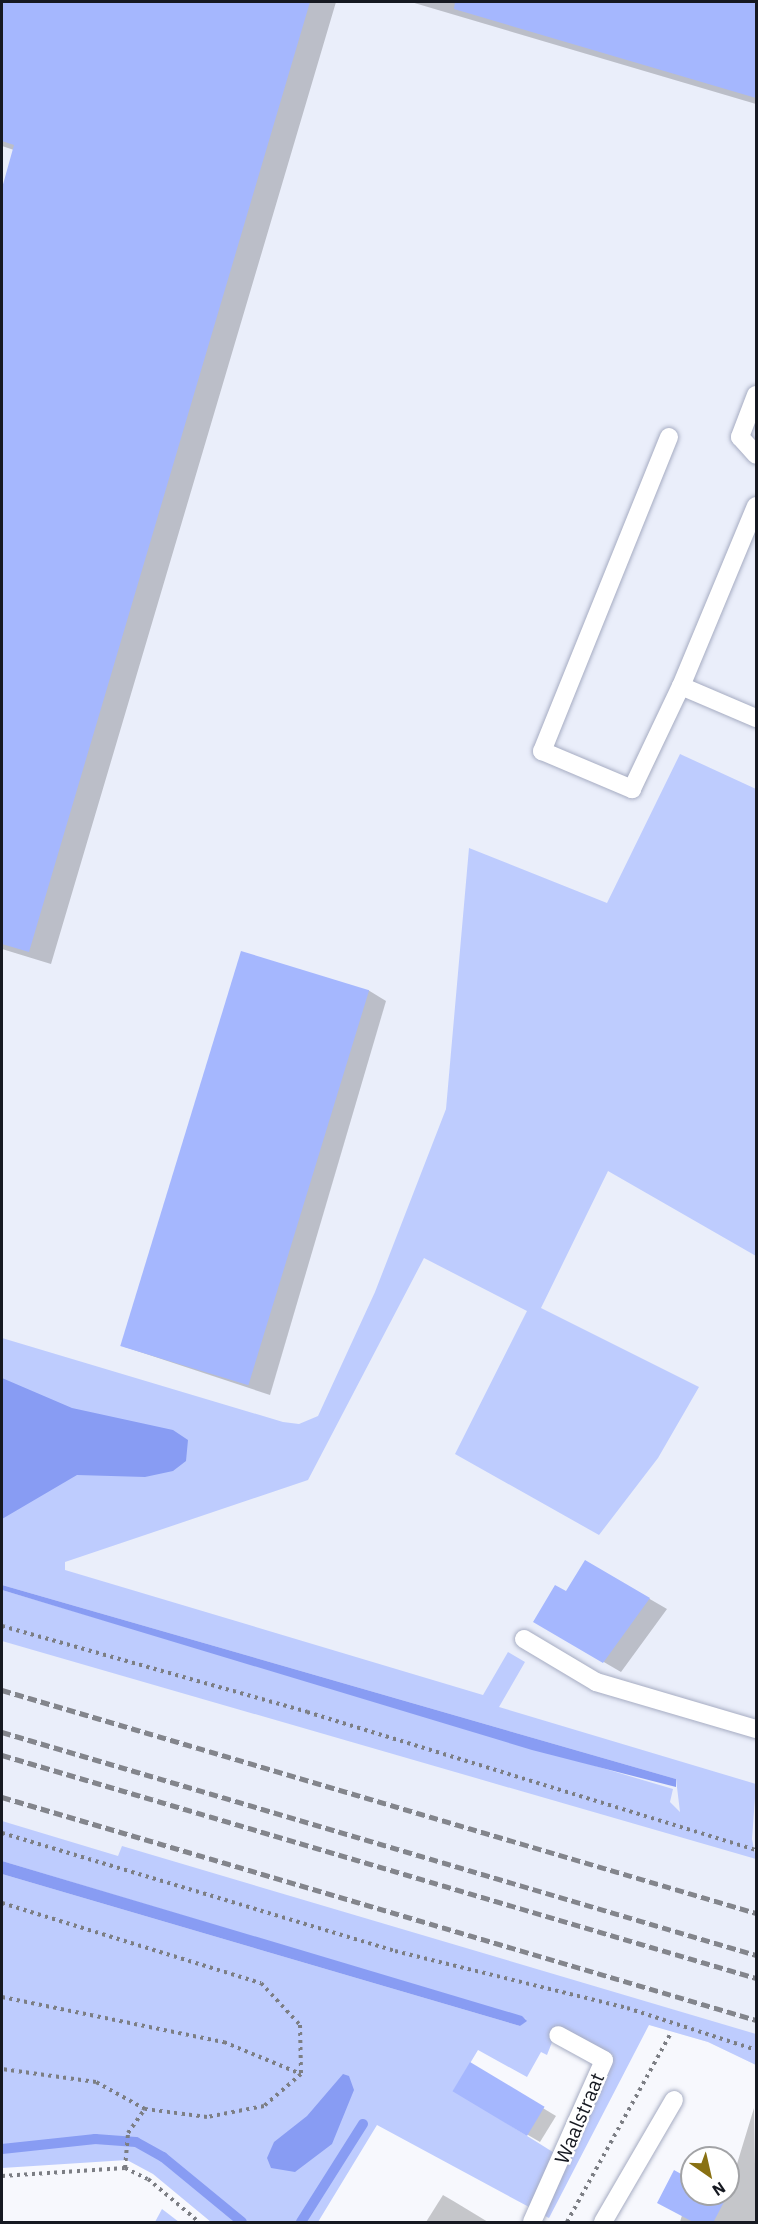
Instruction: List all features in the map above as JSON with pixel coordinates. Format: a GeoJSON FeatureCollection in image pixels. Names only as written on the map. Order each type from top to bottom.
{"type":"FeatureCollection","features":[{"type":"Feature","properties":{"kind":"lane"},"geometry":{"type":"LineString","coordinates":[[756,395],[740,437],[756,455]]}},
{"type":"Feature","properties":{"kind":"lane"},"geometry":{"type":"LineString","coordinates":[[669,437],[542,751],[632,789],[681,686],[756,506]]}},
{"type":"Feature","properties":{"kind":"lane"},"geometry":{"type":"LineString","coordinates":[[681,686],[756,718]]}},
{"type":"Feature","properties":{"kind":"lane"},"geometry":{"type":"LineString","coordinates":[[524,1639],[596,1682],[756,1729]]}},
{"type":"Feature","properties":{"kind":"lane","name":"Waalstraat"},"geometry":{"type":"LineString","coordinates":[[532,2223],[604,2060],[558,2035]]}},
{"type":"Feature","properties":{"kind":"lane"},"geometry":{"type":"LineString","coordinates":[[603,2223],[674,2100]]}},
{"type":"Feature","properties":{"kind":"path"},"geometry":{"type":"LineString","coordinates":[[2,1626],[307,1712],[756,1850]]}},
{"type":"Feature","properties":{"kind":"path"},"geometry":{"type":"LineString","coordinates":[[2,1833],[395,1951],[627,2008],[756,2050]]}},
{"type":"Feature","properties":{"kind":"path"},"geometry":{"type":"LineString","coordinates":[[2,1903],[261,1983],[300,2025],[301,2074]]}},
{"type":"Feature","properties":{"kind":"path"},"geometry":{"type":"LineString","coordinates":[[2,1997],[182,2031],[301,2074]]}},
{"type":"Feature","properties":{"kind":"path","name":"Waalstraat"},"geometry":{"type":"LineString","coordinates":[[567,2223],[671,2032]]}},
{"type":"Feature","properties":{"kind":"path"},"geometry":{"type":"LineString","coordinates":[[2,2069],[96,2082],[145,2109],[207,2117],[264,2106],[301,2074]]}},
{"type":"Feature","properties":{"kind":"path"},"geometry":{"type":"LineString","coordinates":[[124,2168],[128,2133],[145,2109]]}},
{"type":"Feature","properties":{"kind":"path"},"geometry":{"type":"LineString","coordinates":[[2,2176],[124,2168],[148,2179],[199,2223]]}},
{"type":"Feature","properties":{"kind":"shaded area"},"geometry":{"type":"Polygon","coordinates":[[[2,2],[756,2],[756,2065],[708,2042],[633,2020],[506,2036],[2,1893],[2,2]]]}},
{"type":"Feature","properties":{"kind":"shaded area"},"geometry":{"type":"Polygon","coordinates":[[[680,754],[756,789],[756,1256],[608,1171],[541,1308],[699,1387],[658,1458],[599,1535],[455,1454],[527,1311],[424,1258],[308,1480],[65,1562],[65,1570],[483,1695],[508,1652],[525,1662],[499,1707],[756,1784],[752,1839],[756,1859],[2,1641],[2,1590],[673,1789],[670,1802],[680,1812],[676,1779],[2,1585],[2,1338],[283,1422],[299,1424],[318,1416],[375,1292],[446,1109],[469,848],[607,903],[680,754]]]}},
{"type":"Feature","properties":{"kind":"shaded area"},"geometry":{"type":"Polygon","coordinates":[[[2,1821],[118,1856],[122,1846],[756,2034],[756,2065],[708,2042],[649,2025],[549,2218],[545,2216],[613,2055],[558,2027],[547,2055],[541,2052],[527,2077],[478,2050],[454,2090],[556,2154],[529,2207],[377,2125],[318,2222],[211,2222],[153,2174],[127,2160],[2,2168],[2,1874],[520,2026],[526,2019],[2,1861],[2,1821]]]}},
{"type":"Feature","properties":{"kind":"shaded area"},"geometry":{"type":"Polygon","coordinates":[[[162,2209],[179,2222],[155,2222],[162,2209]]]}},
{"type":"Feature","properties":{"kind":"water"},"geometry":{"type":"Polygon","coordinates":[[[2,1378],[72,1408],[173,1430],[188,1440],[186,1461],[173,1471],[145,1477],[77,1475],[2,1519],[2,1378]]]}},
{"type":"Feature","properties":{"kind":"water"},"geometry":{"type":"Polygon","coordinates":[[[2,1585],[676,1779],[676,1787],[532,1750],[2,1590],[2,1585]]]}},
{"type":"Feature","properties":{"kind":"water"},"geometry":{"type":"Polygon","coordinates":[[[2,1861],[522,2016],[527,2021],[520,2026],[2,1874],[2,1861]]]}},
{"type":"Feature","properties":{"kind":"water"},"geometry":{"type":"Polygon","coordinates":[[[343,2074],[349,2076],[354,2090],[332,2144],[295,2172],[271,2168],[267,2158],[274,2142],[307,2116],[343,2074]]]}},
{"type":"Feature","properties":{"kind":"building"},"geometry":{"type":"Polygon","coordinates":[[[2,2],[310,2],[29,952],[2,944],[2,188],[14,145],[2,141],[2,2]]]}},
{"type":"Feature","properties":{"kind":"building"},"geometry":{"type":"Polygon","coordinates":[[[455,2],[756,2],[756,98],[454,9],[455,2]]]}},
{"type":"Feature","properties":{"kind":"building"},"geometry":{"type":"Polygon","coordinates":[[[241,951],[369,990],[248,1385],[120,1346],[241,951]]]}},
{"type":"Feature","properties":{"kind":"building"},"geometry":{"type":"Polygon","coordinates":[[[585,1560],[650,1598],[603,1663],[533,1622],[555,1585],[566,1591],[585,1560]]]}},
{"type":"Feature","properties":{"kind":"building"},"geometry":{"type":"Polygon","coordinates":[[[470,2062],[545,2107],[527,2136],[452,2091],[470,2062]]]}},
{"type":"Feature","properties":{"kind":"building"},"geometry":{"type":"Polygon","coordinates":[[[674,2170],[680,2173],[680,2206],[722,2206],[713,2223],[695,2223],[657,2203],[674,2170]]]}},
{"type":"Feature","properties":{"kind":"waterway"},"geometry":{"type":"LineString","coordinates":[[301,2222],[363,2124]]}},
{"type":"Feature","properties":{"kind":"waterway"},"geometry":{"type":"LineString","coordinates":[[2,2149],[95,2139],[136,2142],[163,2157],[242,2222]]}},
{"type":"Feature","properties":{"kind":"railway"},"geometry":{"type":"LineString","coordinates":[[2,1690],[756,1913]]}},
{"type":"Feature","properties":{"kind":"railway"},"geometry":{"type":"LineString","coordinates":[[2,1732],[756,1955]]}},
{"type":"Feature","properties":{"kind":"railway"},"geometry":{"type":"LineString","coordinates":[[2,1755],[756,1978]]}},
{"type":"Feature","properties":{"kind":"railway"},"geometry":{"type":"LineString","coordinates":[[2,1797],[756,2020]]}}]}
